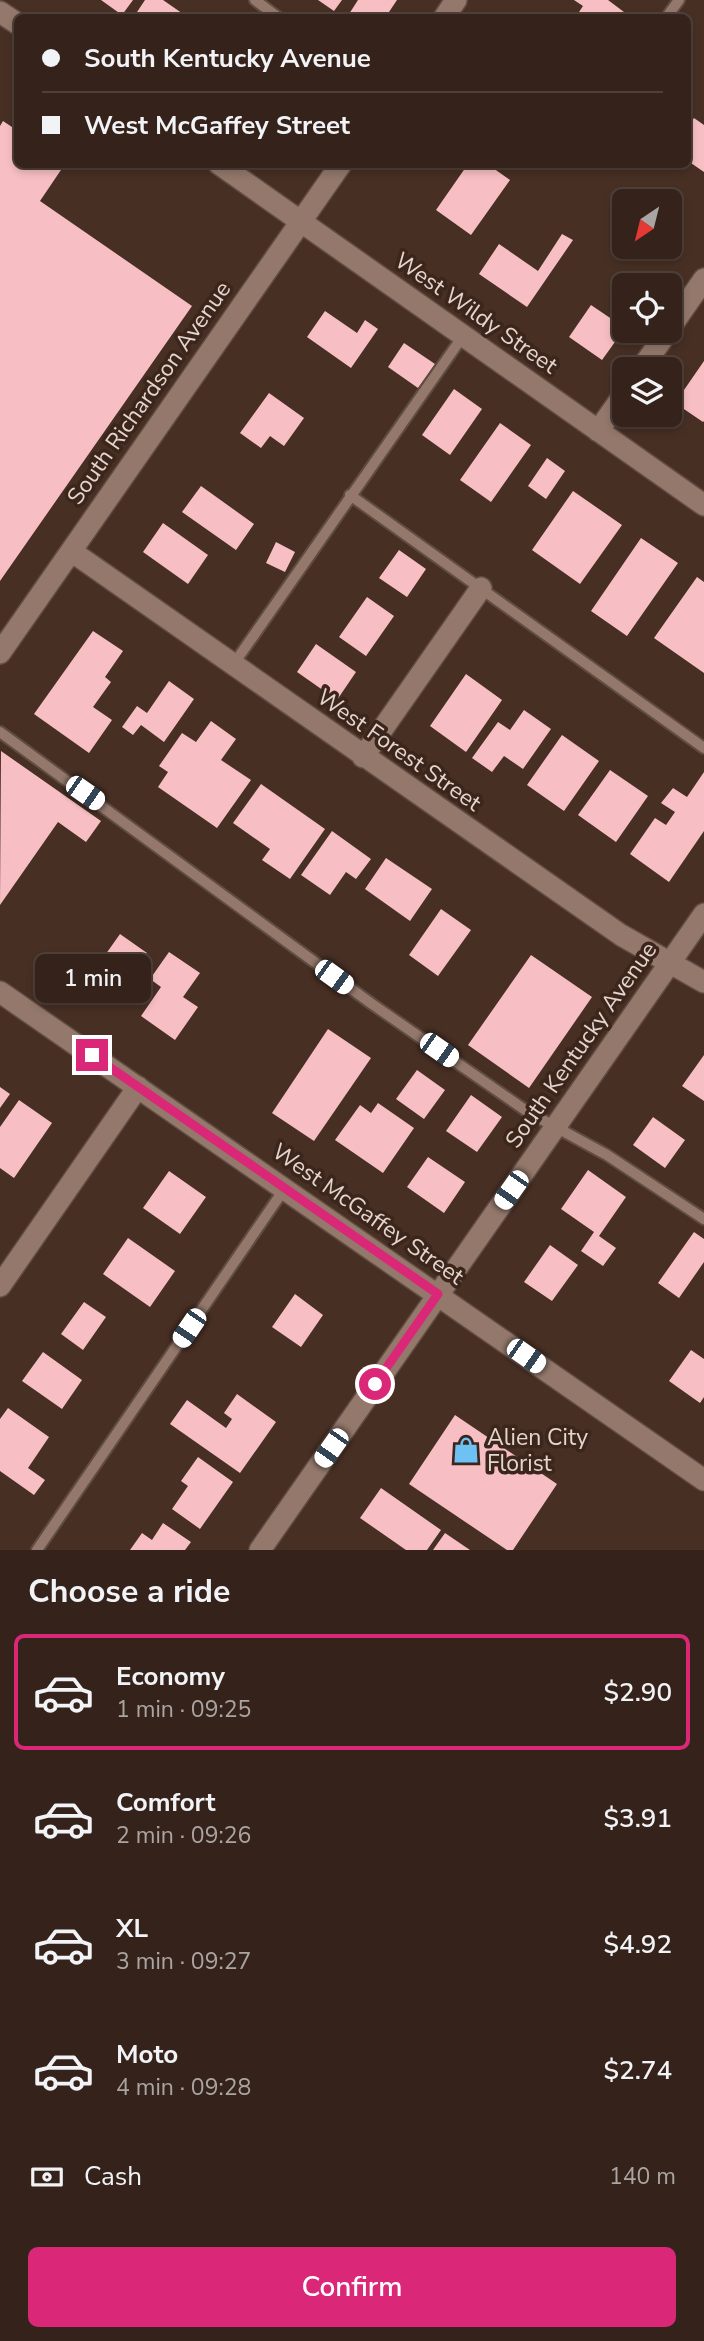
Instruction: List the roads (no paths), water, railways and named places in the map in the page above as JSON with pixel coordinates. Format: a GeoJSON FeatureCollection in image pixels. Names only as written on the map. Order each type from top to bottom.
{"type":"FeatureCollection","features":[{"type":"Feature","properties":{"kind":"street","name":"West Wildy Street"},"geometry":{"type":"LineString","coordinates":[[225,168],[704,505]]}},
{"type":"Feature","properties":{"kind":"street","name":"South Richardson Avenue"},"geometry":{"type":"LineString","coordinates":[[0,653],[338,168]]}},
{"type":"Feature","properties":{"kind":"street"},"geometry":{"type":"LineString","coordinates":[[682,310],[704,279]]}},
{"type":"Feature","properties":{"kind":"street"},"geometry":{"type":"LineString","coordinates":[[598,431],[612,411]]}},
{"type":"Feature","properties":{"kind":"street","name":"West Forest Street"},"geometry":{"type":"LineString","coordinates":[[71,551],[363,757],[621,934],[704,982]]}},
{"type":"Feature","properties":{"kind":"street"},"geometry":{"type":"LineString","coordinates":[[363,757],[481,588]]}},
{"type":"Feature","properties":{"kind":"street","name":"South Kentucky Avenue"},"geometry":{"type":"LineString","coordinates":[[260,1550],[704,914]]}},
{"type":"Feature","properties":{"kind":"street","name":"West McGaffey Street"},"geometry":{"type":"LineString","coordinates":[[0,992],[704,1480]]}},
{"type":"Feature","properties":{"kind":"street"},"geometry":{"type":"LineString","coordinates":[[0,1286],[138,1087]]}},
{"type":"Feature","properties":{"kind":"lane"},"geometry":{"type":"LineString","coordinates":[[255,0],[274,14]]}},
{"type":"Feature","properties":{"kind":"lane"},"geometry":{"type":"LineString","coordinates":[[233,665],[463,336]]}},
{"type":"Feature","properties":{"kind":"lane"},"geometry":{"type":"LineString","coordinates":[[350,495],[704,748]]}},
{"type":"Feature","properties":{"kind":"lane"},"geometry":{"type":"LineString","coordinates":[[0,732],[372,1004],[555,1127],[607,1155],[704,1219]]}},
{"type":"Feature","properties":{"kind":"lane"},"geometry":{"type":"LineString","coordinates":[[37,1550],[285,1188]]}},
{"type":"Feature","properties":{"kind":"place","name":"Alien City Florist"},"geometry":{"type":"Point","coordinates":[466,1450]}}]}
